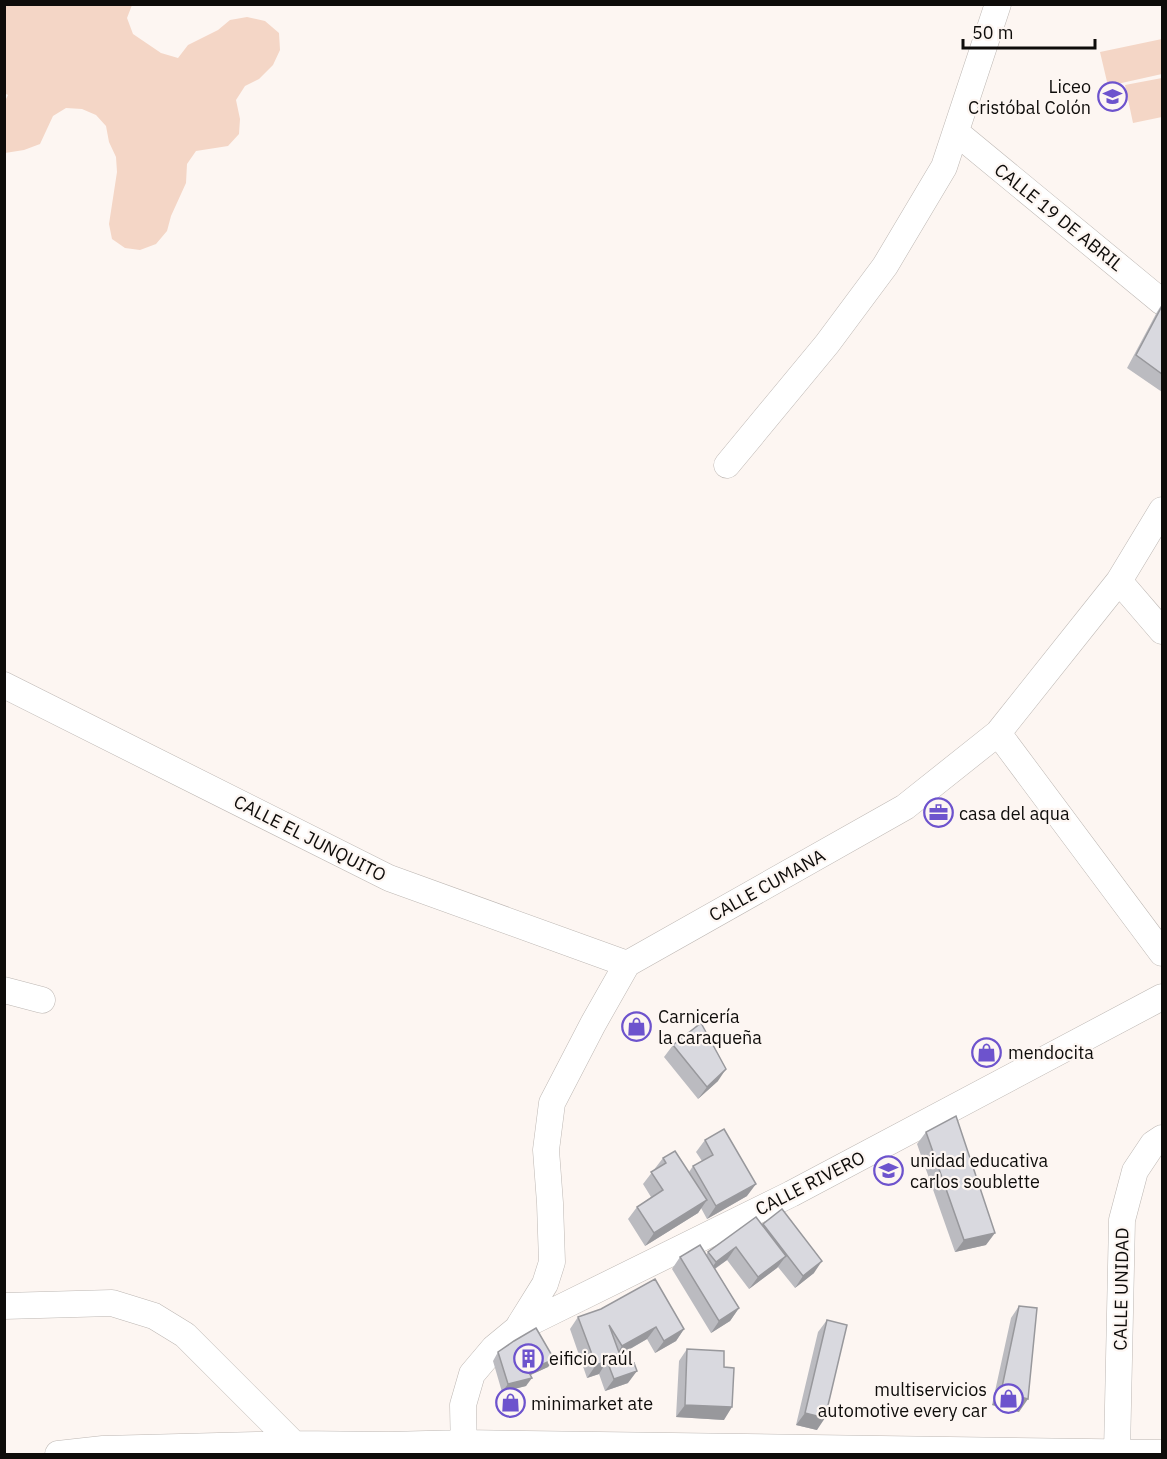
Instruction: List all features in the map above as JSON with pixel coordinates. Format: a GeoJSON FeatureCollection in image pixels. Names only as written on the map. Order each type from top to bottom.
{"type":"FeatureCollection","features":[{"type":"Feature","properties":{"kind":"street"},"geometry":{"type":"LineString","coordinates":[[726,465],[827,344],[885,267],[945,167],[998,4]]}},
{"type":"Feature","properties":{"kind":"street","name":"CALLE 19 DE ABRIL"},"geometry":{"type":"LineString","coordinates":[[957,133],[1162,302]]}},
{"type":"Feature","properties":{"kind":"street","name":"CALLE CUMANA"},"geometry":{"type":"LineString","coordinates":[[627,964],[905,807],[998,733],[1119,581],[1162,510]]}},
{"type":"Feature","properties":{"kind":"street"},"geometry":{"type":"LineString","coordinates":[[1119,581],[1162,631]]}},
{"type":"Feature","properties":{"kind":"street","name":"CALLE EL JUNQUITO"},"geometry":{"type":"LineString","coordinates":[[4,685],[389,879],[627,964]]}},
{"type":"Feature","properties":{"kind":"street"},"geometry":{"type":"LineString","coordinates":[[998,733],[1162,953]]}},
{"type":"Feature","properties":{"kind":"street"},"geometry":{"type":"LineString","coordinates":[[464,1449],[463,1405],[472,1374],[494,1348],[517,1329],[545,1284],[552,1262],[546,1150],[552,1103],[627,964]]}},
{"type":"Feature","properties":{"kind":"street"},"geometry":{"type":"LineString","coordinates":[[4,990],[42,1000]]}},
{"type":"Feature","properties":{"kind":"street","name":"CALLE RIVERO"},"geometry":{"type":"LineString","coordinates":[[517,1329],[791,1194],[1162,997]]}},
{"type":"Feature","properties":{"kind":"street","name":"CALLE UNIDAD"},"geometry":{"type":"LineString","coordinates":[[1117,1452],[1122,1220],[1135,1171],[1153,1144],[1162,1138]]}},
{"type":"Feature","properties":{"kind":"street"},"geometry":{"type":"LineString","coordinates":[[4,1306],[112,1303],[154,1316],[185,1335],[294,1444]]}},
{"type":"Feature","properties":{"kind":"street"},"geometry":{"type":"LineString","coordinates":[[58,1455],[103,1449],[294,1444],[464,1449],[1162,1453]]}},
{"type":"Feature","properties":{"kind":"shaded area"},"geometry":{"type":"Polygon","coordinates":[[[5,4],[132,5],[127,18],[133,34],[161,53],[178,58],[188,45],[218,30],[230,20],[247,17],[265,21],[279,33],[280,50],[273,65],[259,79],[245,86],[236,100],[240,119],[239,134],[228,146],[196,151],[187,164],[186,183],[171,216],[167,231],[156,244],[140,250],[125,248],[112,239],[109,224],[117,172],[116,157],[109,142],[106,126],[96,115],[82,109],[66,108],[53,116],[40,144],[24,150],[5,153],[5,101],[8,95],[4,93],[5,4]]]}},
{"type":"Feature","properties":{"kind":"shaded area"},"geometry":{"type":"Polygon","coordinates":[[[1162,39],[1162,74],[1108,86],[1100,52],[1162,39]]]}},
{"type":"Feature","properties":{"kind":"shaded area"},"geometry":{"type":"Polygon","coordinates":[[[1162,78],[1162,117],[1133,123],[1125,85],[1162,78]]]}},
{"type":"Feature","properties":{"kind":"building"},"geometry":{"type":"Polygon","coordinates":[[[1162,306],[1162,374],[1136,355],[1162,306]]]}},
{"type":"Feature","properties":{"kind":"building"},"geometry":{"type":"Polygon","coordinates":[[[701,1023],[726,1069],[707,1087],[673,1045],[701,1023]]]}},
{"type":"Feature","properties":{"kind":"building"},"geometry":{"type":"Polygon","coordinates":[[[956,1116],[995,1233],[964,1240],[926,1132],[956,1116]]]}},
{"type":"Feature","properties":{"kind":"building"},"geometry":{"type":"Polygon","coordinates":[[[724,1129],[756,1184],[716,1206],[693,1166],[713,1155],[705,1140],[724,1129]]]}},
{"type":"Feature","properties":{"kind":"building"},"geometry":{"type":"Polygon","coordinates":[[[675,1151],[707,1200],[654,1233],[637,1207],[663,1190],[651,1172],[666,1163],[663,1158],[675,1151]]]}},
{"type":"Feature","properties":{"kind":"building"},"geometry":{"type":"Polygon","coordinates":[[[782,1209],[822,1261],[803,1276],[763,1224],[782,1209]]]}},
{"type":"Feature","properties":{"kind":"building"},"geometry":{"type":"Polygon","coordinates":[[[756,1217],[786,1256],[758,1277],[736,1247],[716,1262],[708,1252],[756,1217]]]}},
{"type":"Feature","properties":{"kind":"building"},"geometry":{"type":"Polygon","coordinates":[[[700,1245],[739,1308],[719,1321],[680,1257],[700,1245]]]}},
{"type":"Feature","properties":{"kind":"building"},"geometry":{"type":"Polygon","coordinates":[[[655,1279],[684,1329],[664,1341],[656,1327],[622,1346],[609,1325],[624,1366],[634,1363],[637,1371],[614,1379],[607,1361],[596,1365],[578,1317],[601,1309],[655,1279]]]}},
{"type":"Feature","properties":{"kind":"building"},"geometry":{"type":"Polygon","coordinates":[[[1019,1306],[1037,1308],[1028,1399],[1001,1392],[1019,1306]]]}},
{"type":"Feature","properties":{"kind":"building"},"geometry":{"type":"Polygon","coordinates":[[[827,1320],[847,1325],[825,1418],[805,1413],[827,1320]]]}},
{"type":"Feature","properties":{"kind":"building"},"geometry":{"type":"Polygon","coordinates":[[[536,1328],[554,1359],[528,1371],[532,1378],[508,1384],[498,1352],[536,1328]]]}},
{"type":"Feature","properties":{"kind":"building"},"geometry":{"type":"Polygon","coordinates":[[[687,1349],[724,1351],[724,1367],[734,1368],[732,1407],[685,1405],[687,1349]]]}},
{"type":"Feature","properties":{"kind":"place","name":"Liceo Cristóbal Colón"},"geometry":{"type":"Point","coordinates":[1112,96]}},
{"type":"Feature","properties":{"kind":"place","name":"casa del aqua"},"geometry":{"type":"Point","coordinates":[938,813]}},
{"type":"Feature","properties":{"kind":"place","name":"Carnicería la caraqueña"},"geometry":{"type":"Point","coordinates":[637,1026]}},
{"type":"Feature","properties":{"kind":"place","name":"mendocita"},"geometry":{"type":"Point","coordinates":[987,1052]}},
{"type":"Feature","properties":{"kind":"place","name":"unidad educativa carlos soublette"},"geometry":{"type":"Point","coordinates":[889,1170]}},
{"type":"Feature","properties":{"kind":"place","name":"eificio raúl"},"geometry":{"type":"Point","coordinates":[528,1358]}},
{"type":"Feature","properties":{"kind":"place","name":"multiservicios automotive every car"},"geometry":{"type":"Point","coordinates":[1008,1399]}},
{"type":"Feature","properties":{"kind":"place","name":"minimarket ate"},"geometry":{"type":"Point","coordinates":[510,1403]}}]}
